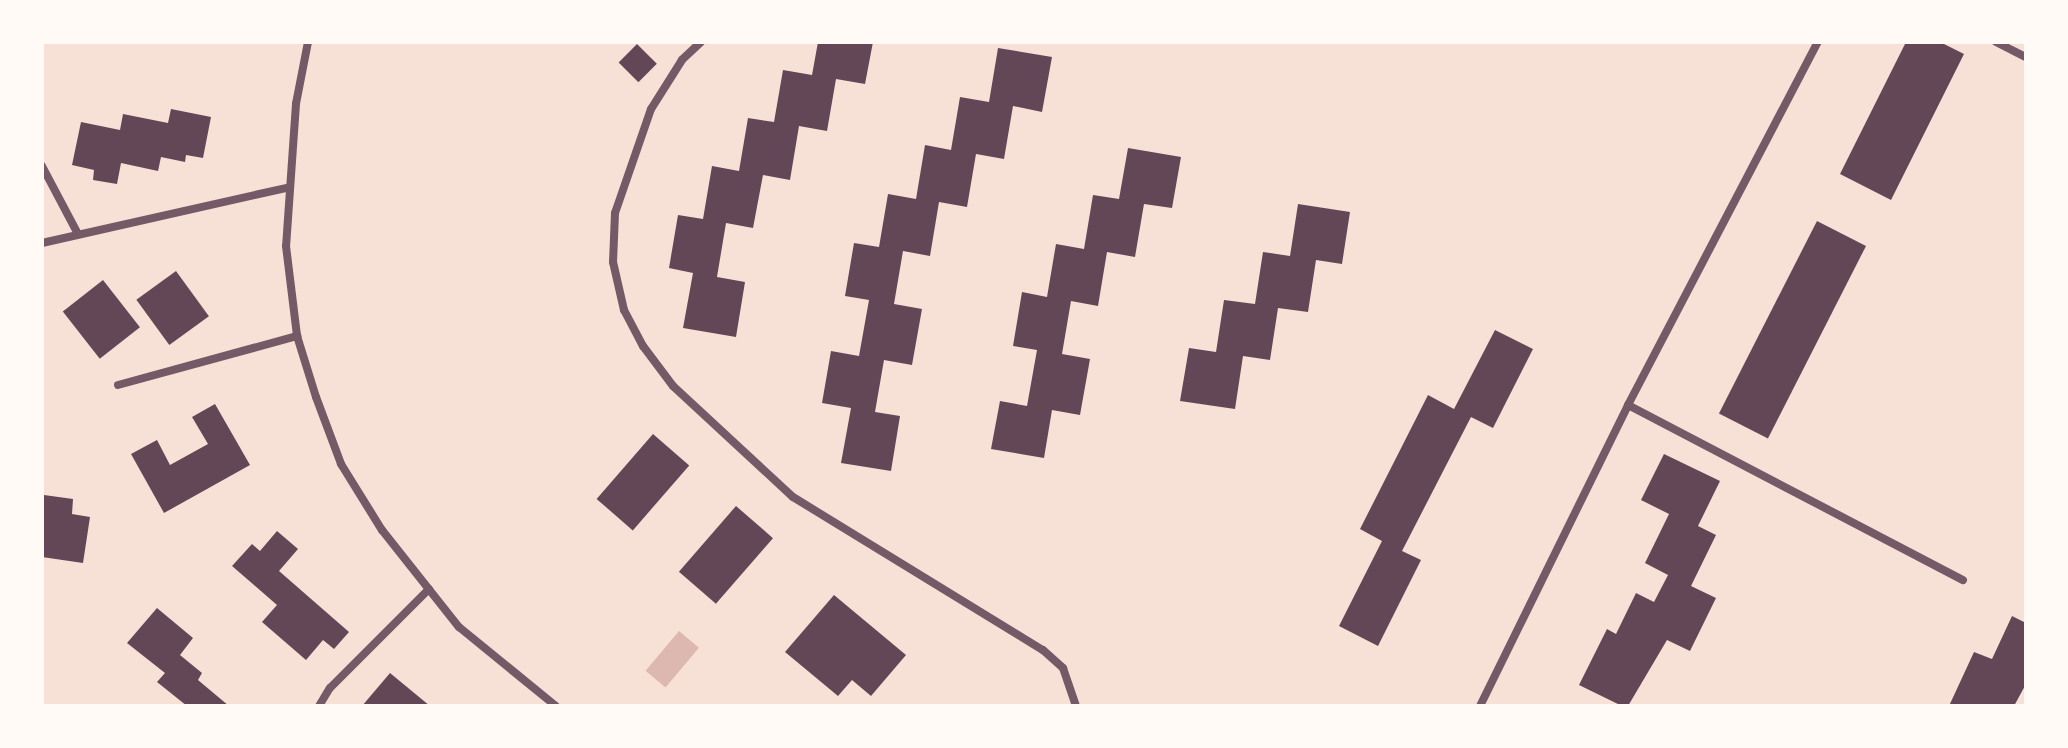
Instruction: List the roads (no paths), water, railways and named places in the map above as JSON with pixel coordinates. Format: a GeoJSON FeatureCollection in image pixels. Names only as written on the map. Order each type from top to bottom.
{"type":"FeatureCollection","features":[{"type":"Feature","properties":{"kind":"street"},"geometry":{"type":"LineString","coordinates":[[308,42],[287,188],[286,246],[297,336],[341,464],[382,530],[459,627],[556,706]]}},
{"type":"Feature","properties":{"kind":"street"},"geometry":{"type":"LineString","coordinates":[[701,42],[682,60],[651,109],[615,213],[613,262],[624,310],[643,346],[673,386],[793,497],[1043,650],[1063,668],[1076,706]]}},
{"type":"Feature","properties":{"kind":"street"},"geometry":{"type":"LineString","coordinates":[[1480,706],[1628,405],[1818,42]]}},
{"type":"Feature","properties":{"kind":"street"},"geometry":{"type":"LineString","coordinates":[[1996,42],[2026,57]]}},
{"type":"Feature","properties":{"kind":"street"},"geometry":{"type":"LineString","coordinates":[[42,166],[78,234]]}},
{"type":"Feature","properties":{"kind":"street"},"geometry":{"type":"LineString","coordinates":[[42,243],[287,188]]}},
{"type":"Feature","properties":{"kind":"street"},"geometry":{"type":"LineString","coordinates":[[118,385],[297,336]]}},
{"type":"Feature","properties":{"kind":"street"},"geometry":{"type":"LineString","coordinates":[[1628,405],[1963,580]]}},
{"type":"Feature","properties":{"kind":"street"},"geometry":{"type":"LineString","coordinates":[[319,706],[330,688],[429,589]]}}]}
